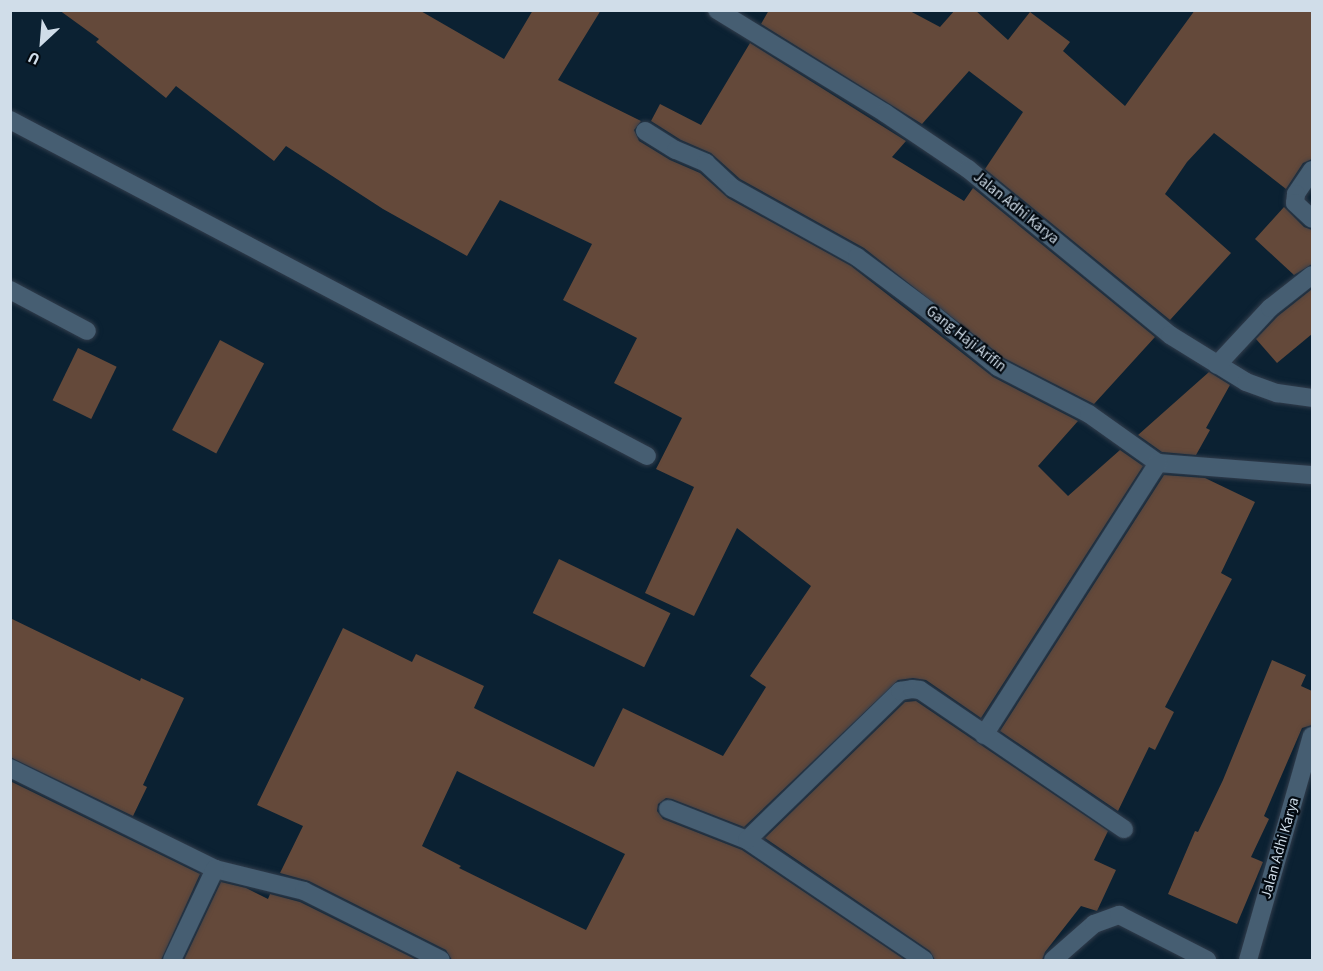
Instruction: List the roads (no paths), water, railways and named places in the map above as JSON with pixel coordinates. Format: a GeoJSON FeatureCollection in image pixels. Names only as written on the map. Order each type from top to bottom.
{"type":"FeatureCollection","features":[{"type":"Feature","properties":{"kind":"street","name":"Jalan Adhi Karya"},"geometry":{"type":"LineString","coordinates":[[717,10],[885,113],[968,169],[1170,335],[1246,382],[1276,393],[1312,398]]}},
{"type":"Feature","properties":{"kind":"street"},"geometry":{"type":"LineString","coordinates":[[10,120],[647,456]]}},
{"type":"Feature","properties":{"kind":"street","name":"Gang Haji Arifin"},"geometry":{"type":"LineString","coordinates":[[645,131],[676,150],[706,163],[733,188],[857,257],[928,310],[998,367],[1089,414],[1158,463]]}},
{"type":"Feature","properties":{"kind":"street"},"geometry":{"type":"LineString","coordinates":[[1312,170],[1296,194],[1296,203],[1312,219]]}},
{"type":"Feature","properties":{"kind":"street"},"geometry":{"type":"LineString","coordinates":[[1217,365],[1270,308],[1312,275]]}},
{"type":"Feature","properties":{"kind":"street"},"geometry":{"type":"LineString","coordinates":[[10,290],[87,331]]}},
{"type":"Feature","properties":{"kind":"street"},"geometry":{"type":"LineString","coordinates":[[984,735],[1158,463],[1312,475]]}},
{"type":"Feature","properties":{"kind":"street"},"geometry":{"type":"LineString","coordinates":[[747,840],[900,691],[920,690],[1124,829]]}},
{"type":"Feature","properties":{"kind":"street","name":"Jalan Adhi Karya"},"geometry":{"type":"LineString","coordinates":[[1248,960],[1312,736]]}},
{"type":"Feature","properties":{"kind":"street"},"geometry":{"type":"LineString","coordinates":[[10,768],[216,869],[304,891],[441,960]]}},
{"type":"Feature","properties":{"kind":"street"},"geometry":{"type":"LineString","coordinates":[[668,809],[747,840],[924,960]]}},
{"type":"Feature","properties":{"kind":"street"},"geometry":{"type":"LineString","coordinates":[[172,960],[216,869]]}},
{"type":"Feature","properties":{"kind":"street"},"geometry":{"type":"LineString","coordinates":[[1053,960],[1094,924],[1119,915],[1207,960]]}}]}
